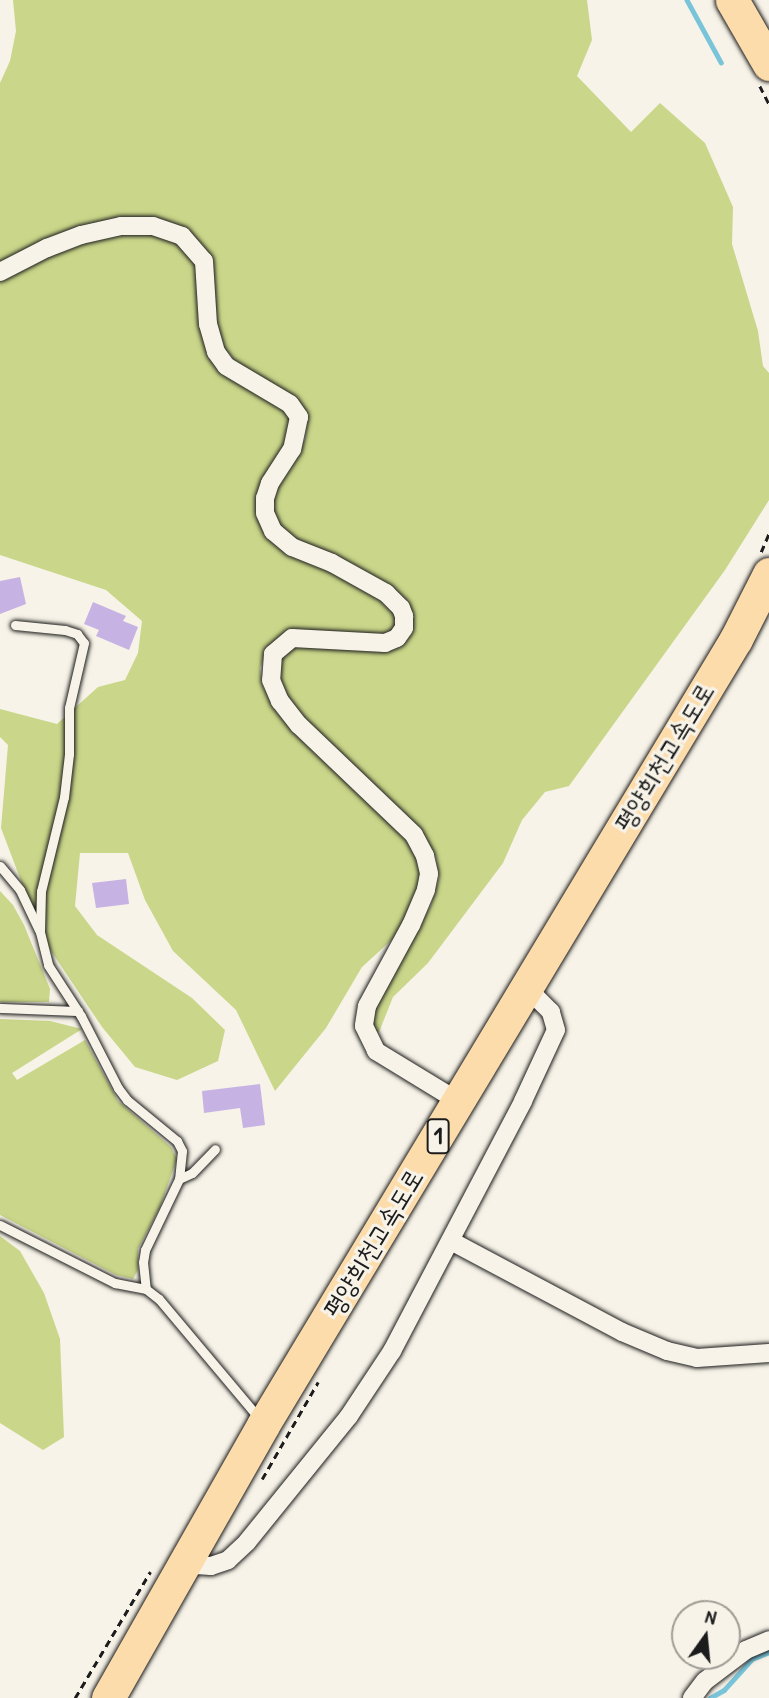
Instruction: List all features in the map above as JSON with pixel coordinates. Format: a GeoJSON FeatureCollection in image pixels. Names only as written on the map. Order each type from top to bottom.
{"type":"FeatureCollection","features":[{"type":"Feature","properties":{"kind":"highway"},"geometry":{"type":"LineString","coordinates":[[732,0],[769,64]]}},
{"type":"Feature","properties":{"kind":"highway","name":"평양희천고속도로"},"geometry":{"type":"LineString","coordinates":[[108,1698],[263,1424],[736,639],[769,574]]}},
{"type":"Feature","properties":{"kind":"highway","name":"평양희천고속도로"},"geometry":{"type":"LineString","coordinates":[[122,1698],[196,1565],[537,998],[769,599]]}},
{"type":"Feature","properties":{"kind":"street"},"geometry":{"type":"LineString","coordinates":[[0,272],[47,248],[81,235],[121,226],[153,226],[182,236],[204,261],[208,324],[216,352],[226,366],[290,404],[299,417],[300,425],[292,449],[270,483],[265,498],[265,513],[273,531],[292,547],[332,563],[386,593],[401,608],[404,628],[397,638],[385,643],[292,638],[273,654],[271,680],[280,701],[299,725],[414,835],[425,856],[429,874],[426,890],[367,1006],[364,1026],[376,1051],[458,1101]]}},
{"type":"Feature","properties":{"kind":"street"},"geometry":{"type":"LineString","coordinates":[[196,1565],[211,1566],[228,1560],[291,1491],[349,1416],[392,1351],[451,1241],[556,1030],[551,1012],[537,998]]}},
{"type":"Feature","properties":{"kind":"street"},"geometry":{"type":"LineString","coordinates":[[451,1241],[622,1332],[667,1351],[696,1357],[769,1353]]}},
{"type":"Feature","properties":{"kind":"street"},"geometry":{"type":"LineString","coordinates":[[692,1698],[705,1681],[746,1650],[769,1640]]}},
{"type":"Feature","properties":{"kind":"lane"},"geometry":{"type":"LineString","coordinates":[[15,625],[65,629],[77,634],[84,643],[69,708],[69,754],[64,797],[41,891],[40,932]]}},
{"type":"Feature","properties":{"kind":"lane"},"geometry":{"type":"LineString","coordinates":[[0,866],[20,890],[40,932],[48,965],[78,1011],[127,1100],[177,1142],[182,1150],[180,1179],[145,1251],[143,1262],[146,1289]]}},
{"type":"Feature","properties":{"kind":"lane"},"geometry":{"type":"LineString","coordinates":[[0,1008],[78,1011]]}},
{"type":"Feature","properties":{"kind":"lane"},"geometry":{"type":"LineString","coordinates":[[180,1179],[191,1173],[215,1149]]}},
{"type":"Feature","properties":{"kind":"lane"},"geometry":{"type":"LineString","coordinates":[[0,1225],[115,1283],[146,1289],[159,1299],[263,1424]]}},
{"type":"Feature","properties":{"kind":"green space"},"geometry":{"type":"Polygon","coordinates":[[[13,0],[587,0],[592,40],[577,76],[631,132],[660,103],[705,143],[733,207],[732,244],[758,331],[763,366],[769,373],[769,500],[725,570],[569,786],[545,792],[522,820],[503,863],[428,963],[393,997],[379,1032],[372,1031],[373,1012],[431,905],[439,878],[436,857],[423,837],[299,716],[282,691],[277,673],[284,650],[302,642],[394,648],[408,639],[411,626],[409,611],[294,542],[279,527],[273,509],[274,492],[305,439],[308,416],[302,405],[244,370],[224,348],[218,333],[212,259],[196,239],[181,227],[159,220],[0,265],[0,83],[10,61],[16,31],[13,0]]]}},
{"type":"Feature","properties":{"kind":"green space"},"geometry":{"type":"Polygon","coordinates":[[[128,231],[155,233],[184,245],[197,263],[205,339],[290,418],[290,441],[262,525],[390,606],[397,617],[397,626],[392,633],[377,636],[306,630],[281,636],[269,646],[260,668],[263,687],[285,722],[402,834],[417,853],[424,874],[396,936],[362,967],[326,1028],[275,1091],[236,1010],[173,951],[145,900],[128,853],[80,853],[75,906],[97,935],[192,998],[225,1030],[218,1061],[177,1080],[135,1067],[102,1027],[43,939],[1,828],[8,745],[0,737],[0,709],[57,724],[98,687],[125,680],[138,653],[142,621],[106,590],[0,555],[0,276],[52,251],[128,231]]]}},
{"type":"Feature","properties":{"kind":"green space"},"geometry":{"type":"Polygon","coordinates":[[[0,891],[13,905],[24,925],[50,989],[49,1002],[0,1002],[0,891]]]}},
{"type":"Feature","properties":{"kind":"green space"},"geometry":{"type":"Polygon","coordinates":[[[0,1019],[50,1021],[82,1029],[12,1073],[17,1080],[85,1040],[118,1101],[171,1147],[177,1159],[160,1207],[138,1249],[138,1270],[133,1279],[116,1275],[0,1215],[0,1019]]]}},
{"type":"Feature","properties":{"kind":"green space"},"geometry":{"type":"Polygon","coordinates":[[[0,1236],[20,1251],[44,1293],[60,1339],[64,1437],[43,1450],[0,1423],[0,1236]]]}},
{"type":"Feature","properties":{"kind":"building"},"geometry":{"type":"Polygon","coordinates":[[[20,577],[26,604],[0,614],[0,581],[20,577]]]}},
{"type":"Feature","properties":{"kind":"building"},"geometry":{"type":"Polygon","coordinates":[[[93,602],[126,616],[123,621],[138,627],[129,650],[96,636],[99,630],[84,624],[93,602]]]}},
{"type":"Feature","properties":{"kind":"building"},"geometry":{"type":"Polygon","coordinates":[[[126,879],[129,904],[96,908],[92,883],[126,879]]]}},
{"type":"Feature","properties":{"kind":"building"},"geometry":{"type":"Polygon","coordinates":[[[260,1084],[265,1125],[243,1128],[240,1108],[204,1113],[202,1091],[260,1084]]]}},
{"type":"Feature","properties":{"kind":"waterway"},"geometry":{"type":"LineString","coordinates":[[687,0],[721,62]]}},
{"type":"Feature","properties":{"kind":"waterway"},"geometry":{"type":"LineString","coordinates":[[710,1698],[724,1690],[752,1659],[769,1652]]}}]}
